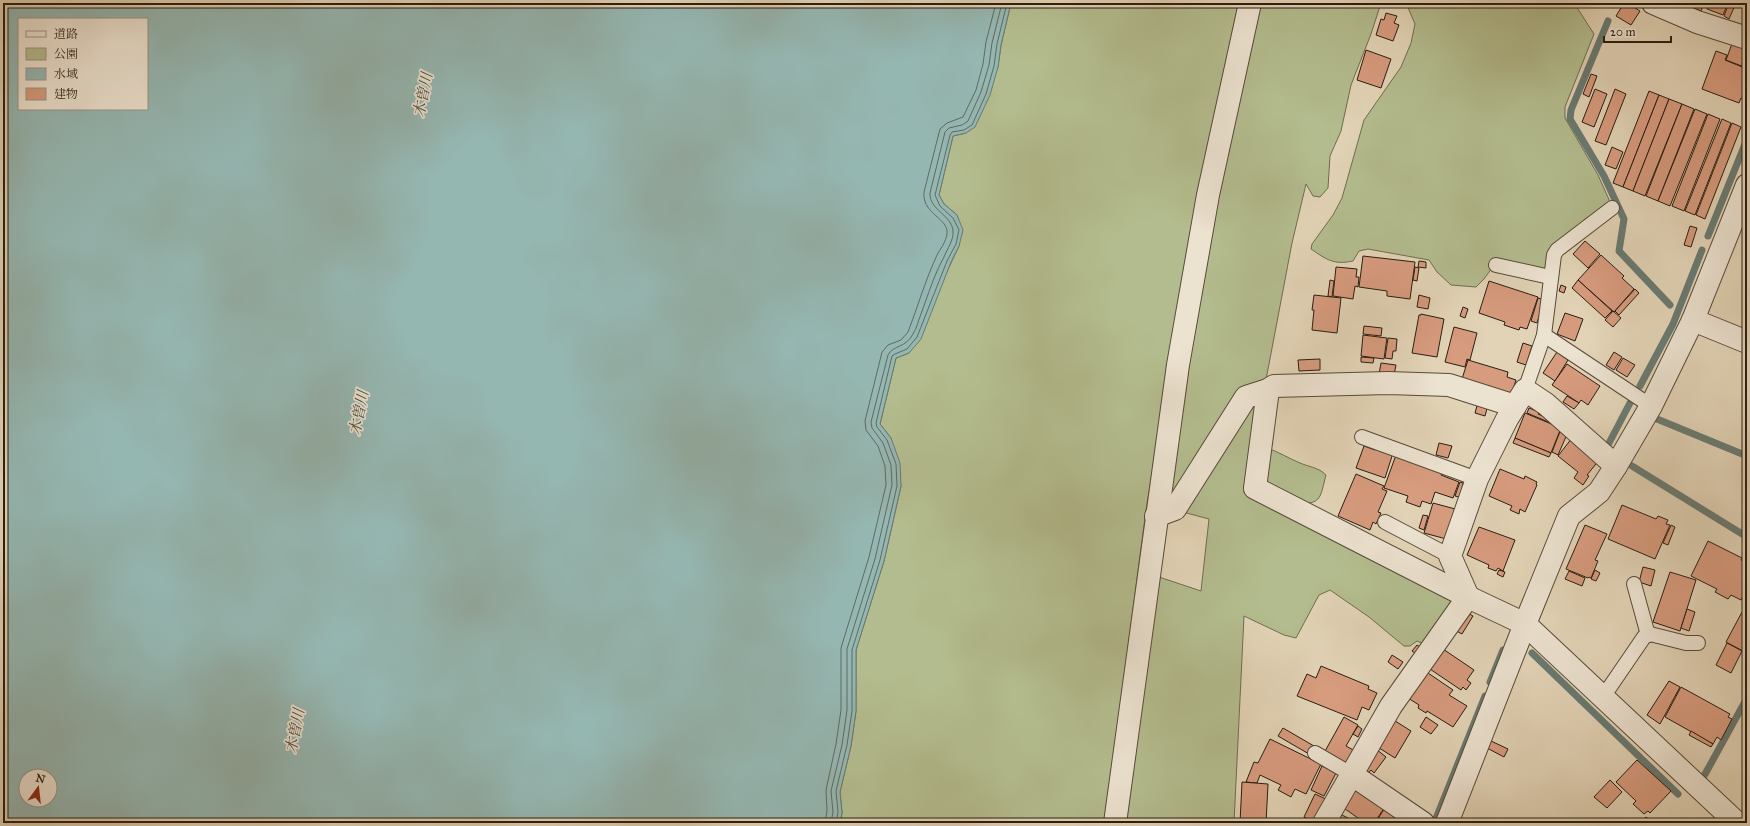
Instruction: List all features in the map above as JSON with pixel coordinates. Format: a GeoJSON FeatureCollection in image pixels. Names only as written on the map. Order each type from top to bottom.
{"type":"FeatureCollection","features":[{"type":"Feature","properties":{"kind":"street"},"geometry":{"type":"LineString","coordinates":[[1115,823],[1156,516],[1178,365],[1208,195],[1250,3]]}},
{"type":"Feature","properties":{"kind":"street"},"geometry":{"type":"LineString","coordinates":[[1653,3],[1697,22],[1747,38]]}},
{"type":"Feature","properties":{"kind":"street"},"geometry":{"type":"LineString","coordinates":[[1447,823],[1569,516],[1598,492],[1616,466],[1651,406],[1693,320],[1747,185]]}},
{"type":"Feature","properties":{"kind":"street"},"geometry":{"type":"LineString","coordinates":[[1693,320],[1747,342]]}},
{"type":"Feature","properties":{"kind":"street"},"geometry":{"type":"LineString","coordinates":[[1156,516],[1175,509],[1246,397],[1268,390],[1274,386],[1388,383],[1449,385],[1546,404],[1616,466]]}},
{"type":"Feature","properties":{"kind":"street"},"geometry":{"type":"LineString","coordinates":[[1268,390],[1255,488],[1468,597],[1525,624],[1737,823]]}},
{"type":"Feature","properties":{"kind":"street"},"geometry":{"type":"LineString","coordinates":[[1468,597],[1450,556],[1477,479],[1506,419],[1520,398]]}},
{"type":"Feature","properties":{"kind":"street"},"geometry":{"type":"LineString","coordinates":[[1324,823],[1391,706],[1468,597]]}},
{"type":"Feature","properties":{"kind":"street"},"geometry":{"type":"LineString","coordinates":[[1351,774],[1423,823]]}},
{"type":"Feature","properties":{"kind":"lane"},"geometry":{"type":"LineString","coordinates":[[1520,398],[1544,335],[1550,277],[1554,255],[1557,250],[1612,208]]}},
{"type":"Feature","properties":{"kind":"lane"},"geometry":{"type":"LineString","coordinates":[[1496,265],[1550,277]]}},
{"type":"Feature","properties":{"kind":"lane"},"geometry":{"type":"LineString","coordinates":[[1544,335],[1651,406]]}},
{"type":"Feature","properties":{"kind":"lane"},"geometry":{"type":"LineString","coordinates":[[1362,437],[1477,479]]}},
{"type":"Feature","properties":{"kind":"lane"},"geometry":{"type":"LineString","coordinates":[[1385,522],[1450,556]]}},
{"type":"Feature","properties":{"kind":"lane"},"geometry":{"type":"LineString","coordinates":[[1634,584],[1648,635]]}},
{"type":"Feature","properties":{"kind":"lane"},"geometry":{"type":"LineString","coordinates":[[1603,697],[1644,637],[1650,634],[1686,643],[1698,643]]}},
{"type":"Feature","properties":{"kind":"lane"},"geometry":{"type":"LineString","coordinates":[[1315,753],[1351,774]]}},
{"type":"Feature","properties":{"kind":"green space"},"geometry":{"type":"Polygon","coordinates":[[[1011,3],[1243,3],[1188,249],[1146,510],[1105,823],[840,823],[842,813],[840,792],[851,746],[856,711],[856,650],[884,561],[901,486],[891,438],[880,424],[896,358],[909,353],[959,246],[957,215],[944,204],[939,195],[953,136],[966,133],[998,67],[1001,45],[1011,3]]]}},
{"type":"Feature","properties":{"kind":"green space"},"geometry":{"type":"Polygon","coordinates":[[[1259,3],[1381,3],[1371,34],[1351,85],[1341,131],[1330,156],[1328,188],[1320,197],[1313,196],[1306,184],[1292,243],[1265,385],[1167,504],[1193,326],[1213,220],[1259,3]]]}},
{"type":"Feature","properties":{"kind":"green space"},"geometry":{"type":"Polygon","coordinates":[[[1406,3],[1574,3],[1594,34],[1565,107],[1565,118],[1598,175],[1611,204],[1554,249],[1548,274],[1492,268],[1476,287],[1451,285],[1437,272],[1429,260],[1368,249],[1359,251],[1353,261],[1336,262],[1326,259],[1311,249],[1312,244],[1333,215],[1342,198],[1364,120],[1401,67],[1411,43],[1415,24],[1406,3]]]}},
{"type":"Feature","properties":{"kind":"green space"},"geometry":{"type":"Polygon","coordinates":[[[1247,403],[1260,405],[1250,494],[1458,598],[1426,645],[1417,641],[1410,646],[1404,646],[1369,617],[1330,590],[1319,595],[1296,638],[1284,635],[1244,616],[1234,823],[1125,823],[1159,577],[1201,591],[1209,519],[1179,511],[1247,403]]]}},
{"type":"Feature","properties":{"kind":"green space"},"geometry":{"type":"Polygon","coordinates":[[[1267,448],[1317,469],[1326,475],[1321,494],[1315,501],[1308,503],[1300,502],[1261,484],[1267,448]]]}},
{"type":"Feature","properties":{"kind":"water","name":"木曽川"},"geometry":{"type":"Polygon","coordinates":[[[3,3],[1011,3],[1001,45],[998,67],[990,95],[975,127],[966,133],[953,136],[939,195],[944,204],[957,215],[963,230],[959,246],[951,262],[921,339],[909,353],[896,358],[880,424],[891,438],[900,463],[901,486],[884,561],[856,650],[856,711],[851,746],[840,792],[842,813],[840,823],[3,823],[3,3]]]}},
{"type":"Feature","properties":{"kind":"building"},"geometry":{"type":"Polygon","coordinates":[[[1624,3],[1627,3],[1640,11],[1631,25],[1616,16],[1624,3]]]}},
{"type":"Feature","properties":{"kind":"building"},"geometry":{"type":"Polygon","coordinates":[[[1683,3],[1704,3],[1701,11],[1683,3]]]}},
{"type":"Feature","properties":{"kind":"building"},"geometry":{"type":"Polygon","coordinates":[[[1709,3],[1728,3],[1723,15],[1707,9],[1709,3]]]}},
{"type":"Feature","properties":{"kind":"building"},"geometry":{"type":"Polygon","coordinates":[[[1729,3],[1736,3],[1729,19],[1724,16],[1729,3]]]}},
{"type":"Feature","properties":{"kind":"building"},"geometry":{"type":"Polygon","coordinates":[[[1386,13],[1397,16],[1394,23],[1399,25],[1393,41],[1376,35],[1381,19],[1384,20],[1386,13]]]}},
{"type":"Feature","properties":{"kind":"building"},"geometry":{"type":"Polygon","coordinates":[[[1733,41],[1747,46],[1747,68],[1726,60],[1733,41]]]}},
{"type":"Feature","properties":{"kind":"building"},"geometry":{"type":"Polygon","coordinates":[[[1366,50],[1391,59],[1381,88],[1357,80],[1366,50]]]}},
{"type":"Feature","properties":{"kind":"building"},"geometry":{"type":"Polygon","coordinates":[[[1716,51],[1727,55],[1725,60],[1747,69],[1747,92],[1744,99],[1741,98],[1739,103],[1702,89],[1716,51]]]}},
{"type":"Feature","properties":{"kind":"building"},"geometry":{"type":"Polygon","coordinates":[[[1591,74],[1597,76],[1589,97],[1583,94],[1591,74]]]}},
{"type":"Feature","properties":{"kind":"building"},"geometry":{"type":"Polygon","coordinates":[[[1595,89],[1607,94],[1594,127],[1582,122],[1595,89]]]}},
{"type":"Feature","properties":{"kind":"building"},"geometry":{"type":"Polygon","coordinates":[[[1615,89],[1626,94],[1606,145],[1595,141],[1615,89]]]}},
{"type":"Feature","properties":{"kind":"building"},"geometry":{"type":"Polygon","coordinates":[[[1649,91],[1659,95],[1623,187],[1613,183],[1649,91]]]}},
{"type":"Feature","properties":{"kind":"building"},"geometry":{"type":"Polygon","coordinates":[[[1659,95],[1669,99],[1633,191],[1623,187],[1659,95]]]}},
{"type":"Feature","properties":{"kind":"building"},"geometry":{"type":"Polygon","coordinates":[[[1669,99],[1682,104],[1645,196],[1633,191],[1669,99]]]}},
{"type":"Feature","properties":{"kind":"building"},"geometry":{"type":"Polygon","coordinates":[[[1682,104],[1694,109],[1658,201],[1646,196],[1682,104]]]}},
{"type":"Feature","properties":{"kind":"building"},"geometry":{"type":"Polygon","coordinates":[[[1695,109],[1707,114],[1670,206],[1658,201],[1695,109]]]}},
{"type":"Feature","properties":{"kind":"building"},"geometry":{"type":"Polygon","coordinates":[[[1708,114],[1720,119],[1684,211],[1672,206],[1708,114]]]}},
{"type":"Feature","properties":{"kind":"building"},"geometry":{"type":"Polygon","coordinates":[[[1722,119],[1731,123],[1695,215],[1685,211],[1722,119]]]}},
{"type":"Feature","properties":{"kind":"building"},"geometry":{"type":"Polygon","coordinates":[[[1732,123],[1741,127],[1705,219],[1696,215],[1732,123]]]}},
{"type":"Feature","properties":{"kind":"building"},"geometry":{"type":"Polygon","coordinates":[[[1612,147],[1623,152],[1616,169],[1605,165],[1612,147]]]}},
{"type":"Feature","properties":{"kind":"building"},"geometry":{"type":"Polygon","coordinates":[[[1690,226],[1697,228],[1691,247],[1684,245],[1690,226]]]}},
{"type":"Feature","properties":{"kind":"building"},"geometry":{"type":"Polygon","coordinates":[[[1585,241],[1600,254],[1588,268],[1573,254],[1585,241]]]}},
{"type":"Feature","properties":{"kind":"building"},"geometry":{"type":"Polygon","coordinates":[[[1601,255],[1624,276],[1622,278],[1634,289],[1614,312],[1578,280],[1601,255]]]}},
{"type":"Feature","properties":{"kind":"building"},"geometry":{"type":"Polygon","coordinates":[[[1363,256],[1415,262],[1410,299],[1387,296],[1387,291],[1359,287],[1363,256]]]}},
{"type":"Feature","properties":{"kind":"building"},"geometry":{"type":"Polygon","coordinates":[[[1419,261],[1426,262],[1426,268],[1418,267],[1419,261]]]}},
{"type":"Feature","properties":{"kind":"building"},"geometry":{"type":"Polygon","coordinates":[[[1336,267],[1357,269],[1356,277],[1359,277],[1358,287],[1355,286],[1353,299],[1333,296],[1336,267]]]}},
{"type":"Feature","properties":{"kind":"building"},"geometry":{"type":"Polygon","coordinates":[[[1415,267],[1419,268],[1417,281],[1413,280],[1415,267]]]}},
{"type":"Feature","properties":{"kind":"building"},"geometry":{"type":"Polygon","coordinates":[[[1330,280],[1334,281],[1332,297],[1328,296],[1330,280]]]}},
{"type":"Feature","properties":{"kind":"building"},"geometry":{"type":"Polygon","coordinates":[[[1578,280],[1612,311],[1605,318],[1572,288],[1578,280]]]}},
{"type":"Feature","properties":{"kind":"building"},"geometry":{"type":"Polygon","coordinates":[[[1489,281],[1538,297],[1527,329],[1520,327],[1519,330],[1504,325],[1505,322],[1479,313],[1489,281]]]}},
{"type":"Feature","properties":{"kind":"building"},"geometry":{"type":"Polygon","coordinates":[[[1561,285],[1566,287],[1564,293],[1559,291],[1561,285]]]}},
{"type":"Feature","properties":{"kind":"building"},"geometry":{"type":"Polygon","coordinates":[[[1635,289],[1639,293],[1619,315],[1615,311],[1635,289]]]}},
{"type":"Feature","properties":{"kind":"building"},"geometry":{"type":"Polygon","coordinates":[[[1314,295],[1341,298],[1337,333],[1312,330],[1314,295]]]}},
{"type":"Feature","properties":{"kind":"building"},"geometry":{"type":"Polygon","coordinates":[[[1419,295],[1430,298],[1428,309],[1417,307],[1419,295]]]}},
{"type":"Feature","properties":{"kind":"building"},"geometry":{"type":"Polygon","coordinates":[[[1538,298],[1544,300],[1537,323],[1531,321],[1538,298]]]}},
{"type":"Feature","properties":{"kind":"building"},"geometry":{"type":"Polygon","coordinates":[[[1463,307],[1468,309],[1465,318],[1460,316],[1463,307]]]}},
{"type":"Feature","properties":{"kind":"building"},"geometry":{"type":"Polygon","coordinates":[[[1613,311],[1621,318],[1613,327],[1605,320],[1613,311]]]}},
{"type":"Feature","properties":{"kind":"building"},"geometry":{"type":"Polygon","coordinates":[[[1565,313],[1583,319],[1575,341],[1557,334],[1565,313]]]}},
{"type":"Feature","properties":{"kind":"building"},"geometry":{"type":"Polygon","coordinates":[[[1421,314],[1444,319],[1437,357],[1412,353],[1419,315],[1421,314]]]}},
{"type":"Feature","properties":{"kind":"building"},"geometry":{"type":"Polygon","coordinates":[[[1364,326],[1382,328],[1381,336],[1363,334],[1364,326]]]}},
{"type":"Feature","properties":{"kind":"building"},"geometry":{"type":"Polygon","coordinates":[[[1454,327],[1477,333],[1470,360],[1467,359],[1465,367],[1445,362],[1454,327]]]}},
{"type":"Feature","properties":{"kind":"building"},"geometry":{"type":"Polygon","coordinates":[[[1363,335],[1387,338],[1384,359],[1361,356],[1363,335]]]}},
{"type":"Feature","properties":{"kind":"building"},"geometry":{"type":"Polygon","coordinates":[[[1388,338],[1397,339],[1396,351],[1393,351],[1392,359],[1385,358],[1388,338]]]}},
{"type":"Feature","properties":{"kind":"building"},"geometry":{"type":"Polygon","coordinates":[[[1523,343],[1532,346],[1526,365],[1517,362],[1523,343]]]}},
{"type":"Feature","properties":{"kind":"building"},"geometry":{"type":"Polygon","coordinates":[[[1557,352],[1568,360],[1555,381],[1543,373],[1557,352]]]}},
{"type":"Feature","properties":{"kind":"building"},"geometry":{"type":"Polygon","coordinates":[[[1614,352],[1622,357],[1614,370],[1606,365],[1614,352]]]}},
{"type":"Feature","properties":{"kind":"building"},"geometry":{"type":"Polygon","coordinates":[[[1361,357],[1374,358],[1373,363],[1361,362],[1361,357]]]}},
{"type":"Feature","properties":{"kind":"building"},"geometry":{"type":"Polygon","coordinates":[[[1623,358],[1635,365],[1627,377],[1616,370],[1623,358]]]}},
{"type":"Feature","properties":{"kind":"building"},"geometry":{"type":"Polygon","coordinates":[[[1320,359],[1320,370],[1299,371],[1298,360],[1320,359]]]}},
{"type":"Feature","properties":{"kind":"building"},"geometry":{"type":"Polygon","coordinates":[[[1468,360],[1508,372],[1507,377],[1516,380],[1511,396],[1461,382],[1468,360]]]}},
{"type":"Feature","properties":{"kind":"building"},"geometry":{"type":"Polygon","coordinates":[[[1381,363],[1396,365],[1394,375],[1379,374],[1381,363]]]}},
{"type":"Feature","properties":{"kind":"building"},"geometry":{"type":"Polygon","coordinates":[[[1567,364],[1600,386],[1588,405],[1581,400],[1579,403],[1552,385],[1567,364]]]}},
{"type":"Feature","properties":{"kind":"building"},"geometry":{"type":"Polygon","coordinates":[[[1567,396],[1579,403],[1574,409],[1563,402],[1567,396]]]}},
{"type":"Feature","properties":{"kind":"building"},"geometry":{"type":"Polygon","coordinates":[[[1478,402],[1488,405],[1485,416],[1475,413],[1478,402]]]}},
{"type":"Feature","properties":{"kind":"building"},"geometry":{"type":"Polygon","coordinates":[[[1529,408],[1554,421],[1553,424],[1527,413],[1529,408]]]}},
{"type":"Feature","properties":{"kind":"building"},"geometry":{"type":"Polygon","coordinates":[[[1525,413],[1561,428],[1551,453],[1515,438],[1525,413]]]}},
{"type":"Feature","properties":{"kind":"building"},"geometry":{"type":"Polygon","coordinates":[[[1561,429],[1568,432],[1558,455],[1552,452],[1561,429]]]}},
{"type":"Feature","properties":{"kind":"building"},"geometry":{"type":"Polygon","coordinates":[[[1515,438],[1551,453],[1549,457],[1513,443],[1515,438]]]}},
{"type":"Feature","properties":{"kind":"building"},"geometry":{"type":"Polygon","coordinates":[[[1572,438],[1600,459],[1587,475],[1589,476],[1583,485],[1574,478],[1578,472],[1558,456],[1572,438]]]}},
{"type":"Feature","properties":{"kind":"building"},"geometry":{"type":"Polygon","coordinates":[[[1439,443],[1452,446],[1448,458],[1436,455],[1439,443]]]}},
{"type":"Feature","properties":{"kind":"building"},"geometry":{"type":"Polygon","coordinates":[[[1364,446],[1375,450],[1376,447],[1393,453],[1385,478],[1356,468],[1364,446]]]}},
{"type":"Feature","properties":{"kind":"building"},"geometry":{"type":"Polygon","coordinates":[[[1396,455],[1443,471],[1441,475],[1459,482],[1453,498],[1435,492],[1431,504],[1422,501],[1420,507],[1406,502],[1408,496],[1384,488],[1396,455]]]}},
{"type":"Feature","properties":{"kind":"building"},"geometry":{"type":"Polygon","coordinates":[[[1500,469],[1524,479],[1525,476],[1537,482],[1525,512],[1520,509],[1519,514],[1510,510],[1512,506],[1489,496],[1500,469]]]}},
{"type":"Feature","properties":{"kind":"building"},"geometry":{"type":"Polygon","coordinates":[[[1356,474],[1384,486],[1382,489],[1387,491],[1378,512],[1381,513],[1376,524],[1373,522],[1370,530],[1338,516],[1356,474]]]}},
{"type":"Feature","properties":{"kind":"building"},"geometry":{"type":"Polygon","coordinates":[[[1460,482],[1463,483],[1462,487],[1465,488],[1462,498],[1455,496],[1460,482]]]}},
{"type":"Feature","properties":{"kind":"building"},"geometry":{"type":"Polygon","coordinates":[[[1433,503],[1459,510],[1450,540],[1424,533],[1433,503]]]}},
{"type":"Feature","properties":{"kind":"building"},"geometry":{"type":"Polygon","coordinates":[[[1622,505],[1656,519],[1658,516],[1668,520],[1666,524],[1670,525],[1655,559],[1608,539],[1622,505]]]}},
{"type":"Feature","properties":{"kind":"building"},"geometry":{"type":"Polygon","coordinates":[[[1423,515],[1428,516],[1424,530],[1419,528],[1423,515]]]}},
{"type":"Feature","properties":{"kind":"building"},"geometry":{"type":"Polygon","coordinates":[[[1585,525],[1607,534],[1595,560],[1598,561],[1591,578],[1566,569],[1585,525]]]}},
{"type":"Feature","properties":{"kind":"building"},"geometry":{"type":"Polygon","coordinates":[[[1671,525],[1675,527],[1668,545],[1663,543],[1671,525]]]}},
{"type":"Feature","properties":{"kind":"building"},"geometry":{"type":"Polygon","coordinates":[[[1479,527],[1515,540],[1503,571],[1498,568],[1496,571],[1488,568],[1489,565],[1467,555],[1479,527]]]}},
{"type":"Feature","properties":{"kind":"building"},"geometry":{"type":"Polygon","coordinates":[[[1708,541],[1742,558],[1741,560],[1747,563],[1747,588],[1741,600],[1731,595],[1728,599],[1715,592],[1717,589],[1691,576],[1708,541]]]}},
{"type":"Feature","properties":{"kind":"building"},"geometry":{"type":"Polygon","coordinates":[[[1643,567],[1655,570],[1651,586],[1639,582],[1643,567]]]}},
{"type":"Feature","properties":{"kind":"building"},"geometry":{"type":"Polygon","coordinates":[[[1499,570],[1505,572],[1503,577],[1497,574],[1499,570]]]}},
{"type":"Feature","properties":{"kind":"building"},"geometry":{"type":"Polygon","coordinates":[[[1595,570],[1600,573],[1596,581],[1591,579],[1595,570]]]}},
{"type":"Feature","properties":{"kind":"building"},"geometry":{"type":"Polygon","coordinates":[[[1569,571],[1585,578],[1582,586],[1565,579],[1569,571]]]}},
{"type":"Feature","properties":{"kind":"building"},"geometry":{"type":"Polygon","coordinates":[[[1670,572],[1696,580],[1680,631],[1653,622],[1670,572]]]}},
{"type":"Feature","properties":{"kind":"building"},"geometry":{"type":"Polygon","coordinates":[[[1687,609],[1695,612],[1689,631],[1681,628],[1687,609]]]}},
{"type":"Feature","properties":{"kind":"building"},"geometry":{"type":"Polygon","coordinates":[[[1464,611],[1473,616],[1462,634],[1453,629],[1464,611]]]}},
{"type":"Feature","properties":{"kind":"building"},"geometry":{"type":"Polygon","coordinates":[[[1742,612],[1747,614],[1747,647],[1745,652],[1726,642],[1742,612]]]}},
{"type":"Feature","properties":{"kind":"building"},"geometry":{"type":"Polygon","coordinates":[[[1727,643],[1742,651],[1731,673],[1716,665],[1727,643]]]}},
{"type":"Feature","properties":{"kind":"building"},"geometry":{"type":"Polygon","coordinates":[[[1417,645],[1423,649],[1419,656],[1412,651],[1417,645]]]}},
{"type":"Feature","properties":{"kind":"building"},"geometry":{"type":"Polygon","coordinates":[[[1440,647],[1474,670],[1467,680],[1471,683],[1466,690],[1463,687],[1461,690],[1427,667],[1440,647]]]}},
{"type":"Feature","properties":{"kind":"building"},"geometry":{"type":"Polygon","coordinates":[[[1392,655],[1403,662],[1398,669],[1388,662],[1392,655]]]}},
{"type":"Feature","properties":{"kind":"building"},"geometry":{"type":"Polygon","coordinates":[[[1321,666],[1369,686],[1368,689],[1377,693],[1369,710],[1362,707],[1357,720],[1297,696],[1307,674],[1316,678],[1321,666]]]}},
{"type":"Feature","properties":{"kind":"building"},"geometry":{"type":"Polygon","coordinates":[[[1425,671],[1453,690],[1449,695],[1467,706],[1453,727],[1427,711],[1426,713],[1418,708],[1419,705],[1408,698],[1425,671]]]}},
{"type":"Feature","properties":{"kind":"building"},"geometry":{"type":"Polygon","coordinates":[[[1669,681],[1680,687],[1660,724],[1647,715],[1669,681]]]}},
{"type":"Feature","properties":{"kind":"building"},"geometry":{"type":"Polygon","coordinates":[[[1681,687],[1730,714],[1728,717],[1732,719],[1721,740],[1717,737],[1713,744],[1665,717],[1681,687]]]}},
{"type":"Feature","properties":{"kind":"building"},"geometry":{"type":"Polygon","coordinates":[[[1344,717],[1358,725],[1346,746],[1355,751],[1347,765],[1324,753],[1344,717]]]}},
{"type":"Feature","properties":{"kind":"building"},"geometry":{"type":"Polygon","coordinates":[[[1426,717],[1438,725],[1431,734],[1420,727],[1426,717]]]}},
{"type":"Feature","properties":{"kind":"building"},"geometry":{"type":"Polygon","coordinates":[[[1392,719],[1411,731],[1395,758],[1376,746],[1392,719]]]}},
{"type":"Feature","properties":{"kind":"building"},"geometry":{"type":"Polygon","coordinates":[[[1358,726],[1362,729],[1358,737],[1353,734],[1358,726]]]}},
{"type":"Feature","properties":{"kind":"building"},"geometry":{"type":"Polygon","coordinates":[[[1283,728],[1314,746],[1309,754],[1278,736],[1283,728]]]}},
{"type":"Feature","properties":{"kind":"building"},"geometry":{"type":"Polygon","coordinates":[[[1691,731],[1713,744],[1711,747],[1689,735],[1691,731]]]}},
{"type":"Feature","properties":{"kind":"building"},"geometry":{"type":"Polygon","coordinates":[[[1270,739],[1321,764],[1306,794],[1295,789],[1291,797],[1278,790],[1281,785],[1260,775],[1257,783],[1246,782],[1254,762],[1258,763],[1270,739]]]}},
{"type":"Feature","properties":{"kind":"building"},"geometry":{"type":"Polygon","coordinates":[[[1491,741],[1508,749],[1504,757],[1487,748],[1491,741]]]}},
{"type":"Feature","properties":{"kind":"building"},"geometry":{"type":"Polygon","coordinates":[[[1376,749],[1386,757],[1374,773],[1371,770],[1367,775],[1361,770],[1376,749]]]}},
{"type":"Feature","properties":{"kind":"building"},"geometry":{"type":"Polygon","coordinates":[[[1637,760],[1671,791],[1650,813],[1648,811],[1644,814],[1633,804],[1636,801],[1616,782],[1637,760]]]}},
{"type":"Feature","properties":{"kind":"building"},"geometry":{"type":"Polygon","coordinates":[[[1322,766],[1336,773],[1324,796],[1311,790],[1322,766]]]}},
{"type":"Feature","properties":{"kind":"building"},"geometry":{"type":"Polygon","coordinates":[[[1610,780],[1622,792],[1607,808],[1594,797],[1610,780]]]}},
{"type":"Feature","properties":{"kind":"building"},"geometry":{"type":"Polygon","coordinates":[[[1242,782],[1268,784],[1266,823],[1240,823],[1242,782]]]}},
{"type":"Feature","properties":{"kind":"building"},"geometry":{"type":"Polygon","coordinates":[[[1358,784],[1387,804],[1374,823],[1365,823],[1341,806],[1358,784]]]}},
{"type":"Feature","properties":{"kind":"building"},"geometry":{"type":"Polygon","coordinates":[[[1315,794],[1328,800],[1317,823],[1304,817],[1315,794]]]}},
{"type":"Feature","properties":{"kind":"building"},"geometry":{"type":"Polygon","coordinates":[[[1387,805],[1413,823],[1375,823],[1387,805]]]}},
{"type":"Feature","properties":{"kind":"building"},"geometry":{"type":"Polygon","coordinates":[[[1336,812],[1358,823],[1330,823],[1336,812]]]}},
{"type":"Feature","properties":{"kind":"building"},"geometry":{"type":"Polygon","coordinates":[[[1646,817],[1653,823],[1644,823],[1642,821],[1646,817]]]}},
{"type":"Feature","properties":{"kind":"waterway"},"geometry":{"type":"LineString","coordinates":[[1608,21],[1571,110],[1570,119],[1604,176],[1624,219],[1619,251],[1670,305]]}},
{"type":"Feature","properties":{"kind":"waterway"},"geometry":{"type":"LineString","coordinates":[[1708,236],[1747,139]]}},
{"type":"Feature","properties":{"kind":"waterway"},"geometry":{"type":"LineString","coordinates":[[1640,386],[1673,324],[1702,250]]}},
{"type":"Feature","properties":{"kind":"waterway"},"geometry":{"type":"LineString","coordinates":[[1608,445],[1631,401]]}},
{"type":"Feature","properties":{"kind":"waterway"},"geometry":{"type":"LineString","coordinates":[[1657,419],[1747,456]]}},
{"type":"Feature","properties":{"kind":"waterway"},"geometry":{"type":"LineString","coordinates":[[1632,466],[1747,537]]}},
{"type":"Feature","properties":{"kind":"waterway"},"geometry":{"type":"LineString","coordinates":[[1490,682],[1503,650]]}},
{"type":"Feature","properties":{"kind":"waterway"},"geometry":{"type":"LineString","coordinates":[[1532,653],[1678,794]]}},
{"type":"Feature","properties":{"kind":"waterway"},"geometry":{"type":"LineString","coordinates":[[1435,821],[1485,696]]}},
{"type":"Feature","properties":{"kind":"waterway"},"geometry":{"type":"LineString","coordinates":[[1704,776],[1747,698]]}}]}
